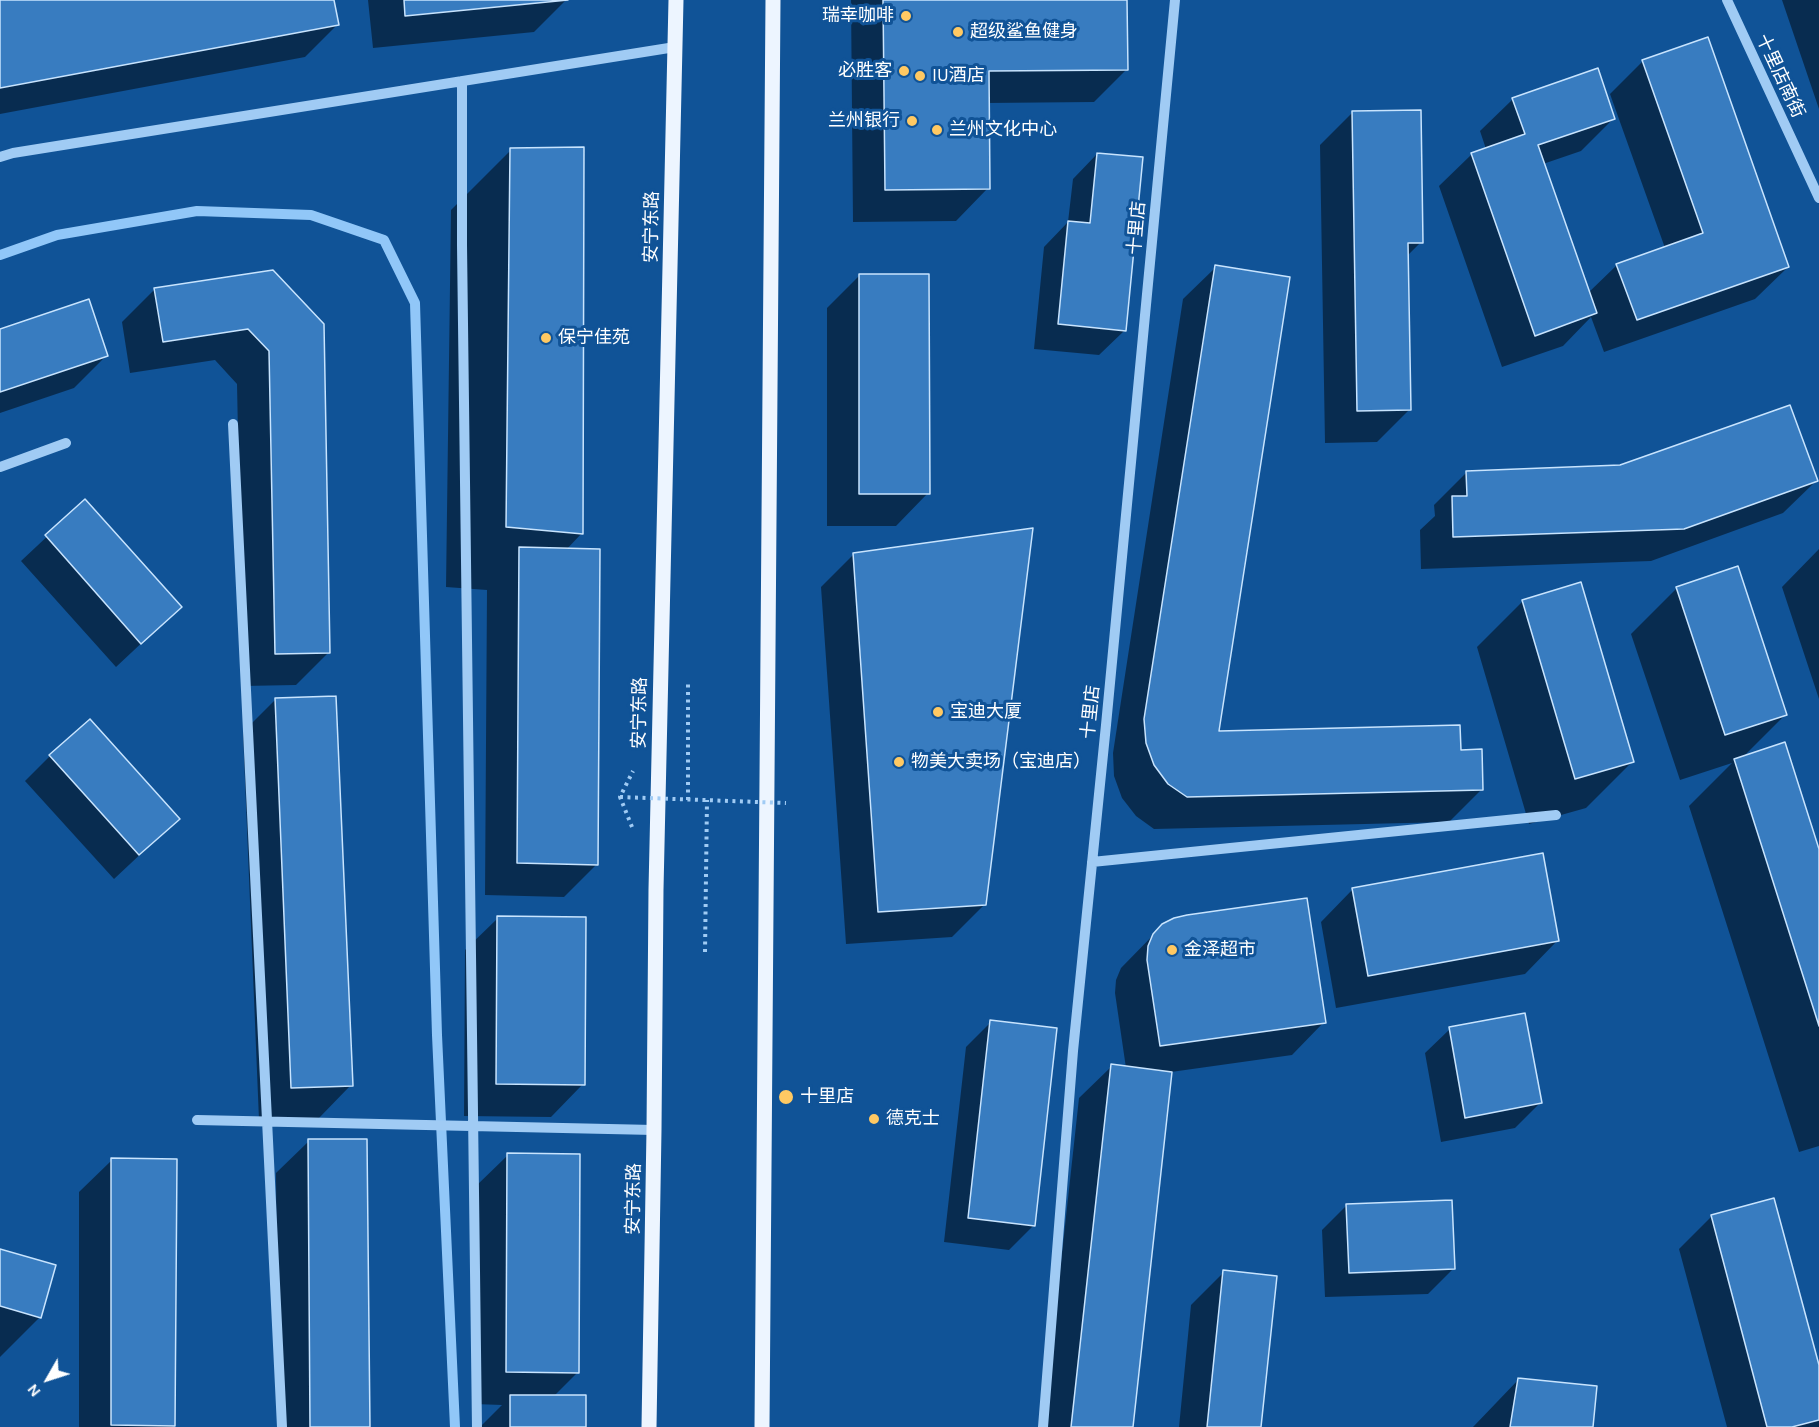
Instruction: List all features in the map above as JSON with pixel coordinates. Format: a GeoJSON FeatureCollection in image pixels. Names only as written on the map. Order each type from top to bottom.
{"type":"FeatureCollection","features":[{"type":"Feature","properties":{"kind":"main road","name":"安宁东路"},"geometry":{"type":"LineString","coordinates":[[649,1427],[656,889],[676,0]]}},
{"type":"Feature","properties":{"kind":"main road"},"geometry":{"type":"LineString","coordinates":[[762,1427],[773,0]]}},
{"type":"Feature","properties":{"kind":"street","name":"十里店"},"geometry":{"type":"LineString","coordinates":[[1043,1427],[1073,1051],[1175,0]]}},
{"type":"Feature","properties":{"kind":"street","name":"十里店南街"},"geometry":{"type":"LineString","coordinates":[[1727,0],[1819,198]]}},
{"type":"Feature","properties":{"kind":"street"},"geometry":{"type":"LineString","coordinates":[[0,157],[25,151],[675,46]]}},
{"type":"Feature","properties":{"kind":"street"},"geometry":{"type":"LineString","coordinates":[[462,81],[468,1126],[477,1427]]}},
{"type":"Feature","properties":{"kind":"street"},"geometry":{"type":"LineString","coordinates":[[233,424],[282,1427]]}},
{"type":"Feature","properties":{"kind":"street"},"geometry":{"type":"LineString","coordinates":[[0,467],[66,443]]}},
{"type":"Feature","properties":{"kind":"street"},"geometry":{"type":"LineString","coordinates":[[1092,862],[1556,815]]}},
{"type":"Feature","properties":{"kind":"street"},"geometry":{"type":"LineString","coordinates":[[197,1120],[654,1130]]}},
{"type":"Feature","properties":{"kind":"path"},"geometry":{"type":"LineString","coordinates":[[688,669],[688,800]]}},
{"type":"Feature","properties":{"kind":"path"},"geometry":{"type":"LineString","coordinates":[[620,797],[786,803]]}},
{"type":"Feature","properties":{"kind":"path"},"geometry":{"type":"LineString","coordinates":[[705,952],[707,800]]}},
{"type":"Feature","properties":{"kind":"building"},"geometry":{"type":"Polygon","coordinates":[[[0,0],[334,0],[339,25],[0,88],[0,0]]]}},
{"type":"Feature","properties":{"kind":"building"},"geometry":{"type":"Polygon","coordinates":[[[404,0],[568,0],[405,16],[404,0]]]}},
{"type":"Feature","properties":{"kind":"building","name":"兰州文化中心"},"geometry":{"type":"Polygon","coordinates":[[[883,0],[1127,0],[1128,70],[989,71],[990,189],[885,190],[883,0]]]}},
{"type":"Feature","properties":{"kind":"building"},"geometry":{"type":"Polygon","coordinates":[[[1708,37],[1789,267],[1637,320],[1616,264],[1703,233],[1642,60],[1708,37]]]}},
{"type":"Feature","properties":{"kind":"building"},"geometry":{"type":"Polygon","coordinates":[[[1598,68],[1615,119],[1538,145],[1597,313],[1535,336],[1471,153],[1525,134],[1512,98],[1598,68]]]}},
{"type":"Feature","properties":{"kind":"building"},"geometry":{"type":"Polygon","coordinates":[[[1421,110],[1423,243],[1408,243],[1411,410],[1357,411],[1352,111],[1421,110]]]}},
{"type":"Feature","properties":{"kind":"building","name":"保宁佳苑"},"geometry":{"type":"Polygon","coordinates":[[[584,147],[583,534],[506,527],[510,148],[584,147]]]}},
{"type":"Feature","properties":{"kind":"building"},"geometry":{"type":"Polygon","coordinates":[[[1097,153],[1143,157],[1126,331],[1058,324],[1068,221],[1090,223],[1097,153]]]}},
{"type":"Feature","properties":{"kind":"building"},"geometry":{"type":"Polygon","coordinates":[[[1215,265],[1290,277],[1219,731],[1460,725],[1461,750],[1482,749],[1483,790],[1187,797],[1168,784],[1154,765],[1146,743],[1144,719],[1215,265]]]}},
{"type":"Feature","properties":{"kind":"building"},"geometry":{"type":"Polygon","coordinates":[[[273,270],[324,324],[330,653],[275,654],[269,351],[248,329],[163,342],[154,288],[273,270]]]}},
{"type":"Feature","properties":{"kind":"building"},"geometry":{"type":"Polygon","coordinates":[[[859,274],[929,274],[930,494],[859,494],[859,274]]]}},
{"type":"Feature","properties":{"kind":"building"},"geometry":{"type":"Polygon","coordinates":[[[89,299],[108,356],[0,392],[0,329],[89,299]]]}},
{"type":"Feature","properties":{"kind":"building"},"geometry":{"type":"Polygon","coordinates":[[[1790,405],[1818,481],[1684,529],[1453,537],[1452,496],[1467,496],[1466,471],[1620,465],[1790,405]]]}},
{"type":"Feature","properties":{"kind":"building"},"geometry":{"type":"Polygon","coordinates":[[[85,499],[182,607],[141,644],[45,535],[85,499]]]}},
{"type":"Feature","properties":{"kind":"building","name":"宝迪大厦"},"geometry":{"type":"Polygon","coordinates":[[[1033,528],[986,905],[878,912],[853,553],[1033,528]]]}},
{"type":"Feature","properties":{"kind":"building"},"geometry":{"type":"Polygon","coordinates":[[[519,547],[600,549],[598,865],[517,863],[519,547]]]}},
{"type":"Feature","properties":{"kind":"building"},"geometry":{"type":"Polygon","coordinates":[[[1738,566],[1787,715],[1725,735],[1676,587],[1738,566]]]}},
{"type":"Feature","properties":{"kind":"building"},"geometry":{"type":"Polygon","coordinates":[[[1581,582],[1634,762],[1575,779],[1522,600],[1581,582]]]}},
{"type":"Feature","properties":{"kind":"building"},"geometry":{"type":"Polygon","coordinates":[[[336,696],[353,1086],[291,1088],[275,698],[336,696]]]}},
{"type":"Feature","properties":{"kind":"building"},"geometry":{"type":"Polygon","coordinates":[[[90,719],[180,819],[139,855],[49,755],[90,719]]]}},
{"type":"Feature","properties":{"kind":"building"},"geometry":{"type":"Polygon","coordinates":[[[1785,742],[1819,849],[1819,1026],[1734,759],[1785,742]]]}},
{"type":"Feature","properties":{"kind":"building"},"geometry":{"type":"Polygon","coordinates":[[[1543,853],[1559,941],[1368,976],[1352,888],[1543,853]]]}},
{"type":"Feature","properties":{"kind":"building"},"geometry":{"type":"Polygon","coordinates":[[[1307,898],[1326,1023],[1160,1046],[1147,960],[1148,946],[1153,934],[1162,924],[1187,915],[1307,898]]]}},
{"type":"Feature","properties":{"kind":"building"},"geometry":{"type":"Polygon","coordinates":[[[497,916],[586,917],[585,1085],[496,1084],[497,916]]]}},
{"type":"Feature","properties":{"kind":"building"},"geometry":{"type":"Polygon","coordinates":[[[1525,1013],[1542,1103],[1465,1118],[1449,1027],[1525,1013]]]}},
{"type":"Feature","properties":{"kind":"building"},"geometry":{"type":"Polygon","coordinates":[[[990,1020],[1057,1028],[1035,1226],[968,1218],[990,1020]]]}},
{"type":"Feature","properties":{"kind":"building"},"geometry":{"type":"Polygon","coordinates":[[[1111,1064],[1172,1072],[1133,1427],[1071,1427],[1111,1064]]]}},
{"type":"Feature","properties":{"kind":"building"},"geometry":{"type":"Polygon","coordinates":[[[308,1139],[367,1139],[370,1427],[310,1427],[308,1139]]]}},
{"type":"Feature","properties":{"kind":"building"},"geometry":{"type":"Polygon","coordinates":[[[507,1153],[580,1154],[579,1373],[506,1372],[507,1153]]]}},
{"type":"Feature","properties":{"kind":"building"},"geometry":{"type":"Polygon","coordinates":[[[111,1158],[177,1159],[175,1426],[111,1425],[111,1158]]]}},
{"type":"Feature","properties":{"kind":"building"},"geometry":{"type":"Polygon","coordinates":[[[1774,1198],[1819,1365],[1819,1420],[1792,1427],[1767,1427],[1711,1215],[1774,1198]]]}},
{"type":"Feature","properties":{"kind":"building"},"geometry":{"type":"Polygon","coordinates":[[[1452,1200],[1455,1269],[1349,1273],[1346,1204],[1452,1200]]]}},
{"type":"Feature","properties":{"kind":"building"},"geometry":{"type":"Polygon","coordinates":[[[0,1249],[56,1265],[41,1318],[0,1306],[0,1249]]]}},
{"type":"Feature","properties":{"kind":"building"},"geometry":{"type":"Polygon","coordinates":[[[1223,1270],[1277,1276],[1261,1427],[1207,1427],[1223,1270]]]}},
{"type":"Feature","properties":{"kind":"building"},"geometry":{"type":"Polygon","coordinates":[[[1518,1378],[1597,1386],[1593,1427],[1510,1427],[1518,1378]]]}},
{"type":"Feature","properties":{"kind":"building"},"geometry":{"type":"Polygon","coordinates":[[[510,1395],[586,1395],[586,1427],[510,1427],[510,1395]]]}},
{"type":"Feature","properties":{"kind":"waterway"},"geometry":{"type":"LineString","coordinates":[[0,255],[57,235],[197,211],[311,215],[384,240],[415,303],[437,1035],[455,1427]]}},
{"type":"Feature","properties":{"kind":"place","name":"瑞幸咖啡"},"geometry":{"type":"Point","coordinates":[906,16]}},
{"type":"Feature","properties":{"kind":"place","name":"超级鲨鱼健身"},"geometry":{"type":"Point","coordinates":[958,32]}},
{"type":"Feature","properties":{"kind":"place","name":"必胜客"},"geometry":{"type":"Point","coordinates":[904,71]}},
{"type":"Feature","properties":{"kind":"place","name":"IU酒店"},"geometry":{"type":"Point","coordinates":[920,76]}},
{"type":"Feature","properties":{"kind":"place","name":"兰州银行"},"geometry":{"type":"Point","coordinates":[912,121]}},
{"type":"Feature","properties":{"kind":"place","name":"兰州文化中心"},"geometry":{"type":"Point","coordinates":[937,130]}},
{"type":"Feature","properties":{"kind":"place","name":"保宁佳苑"},"geometry":{"type":"Point","coordinates":[546,338]}},
{"type":"Feature","properties":{"kind":"place","name":"宝迪大厦"},"geometry":{"type":"Point","coordinates":[938,712]}},
{"type":"Feature","properties":{"kind":"place","name":"物美大卖场（宝迪店）"},"geometry":{"type":"Point","coordinates":[899,762]}},
{"type":"Feature","properties":{"kind":"place","name":"金泽超市"},"geometry":{"type":"Point","coordinates":[1172,950]}},
{"type":"Feature","properties":{"kind":"place","name":"十里店"},"geometry":{"type":"Point","coordinates":[786,1097]}},
{"type":"Feature","properties":{"kind":"place","name":"德克士"},"geometry":{"type":"Point","coordinates":[874,1119]}}]}
